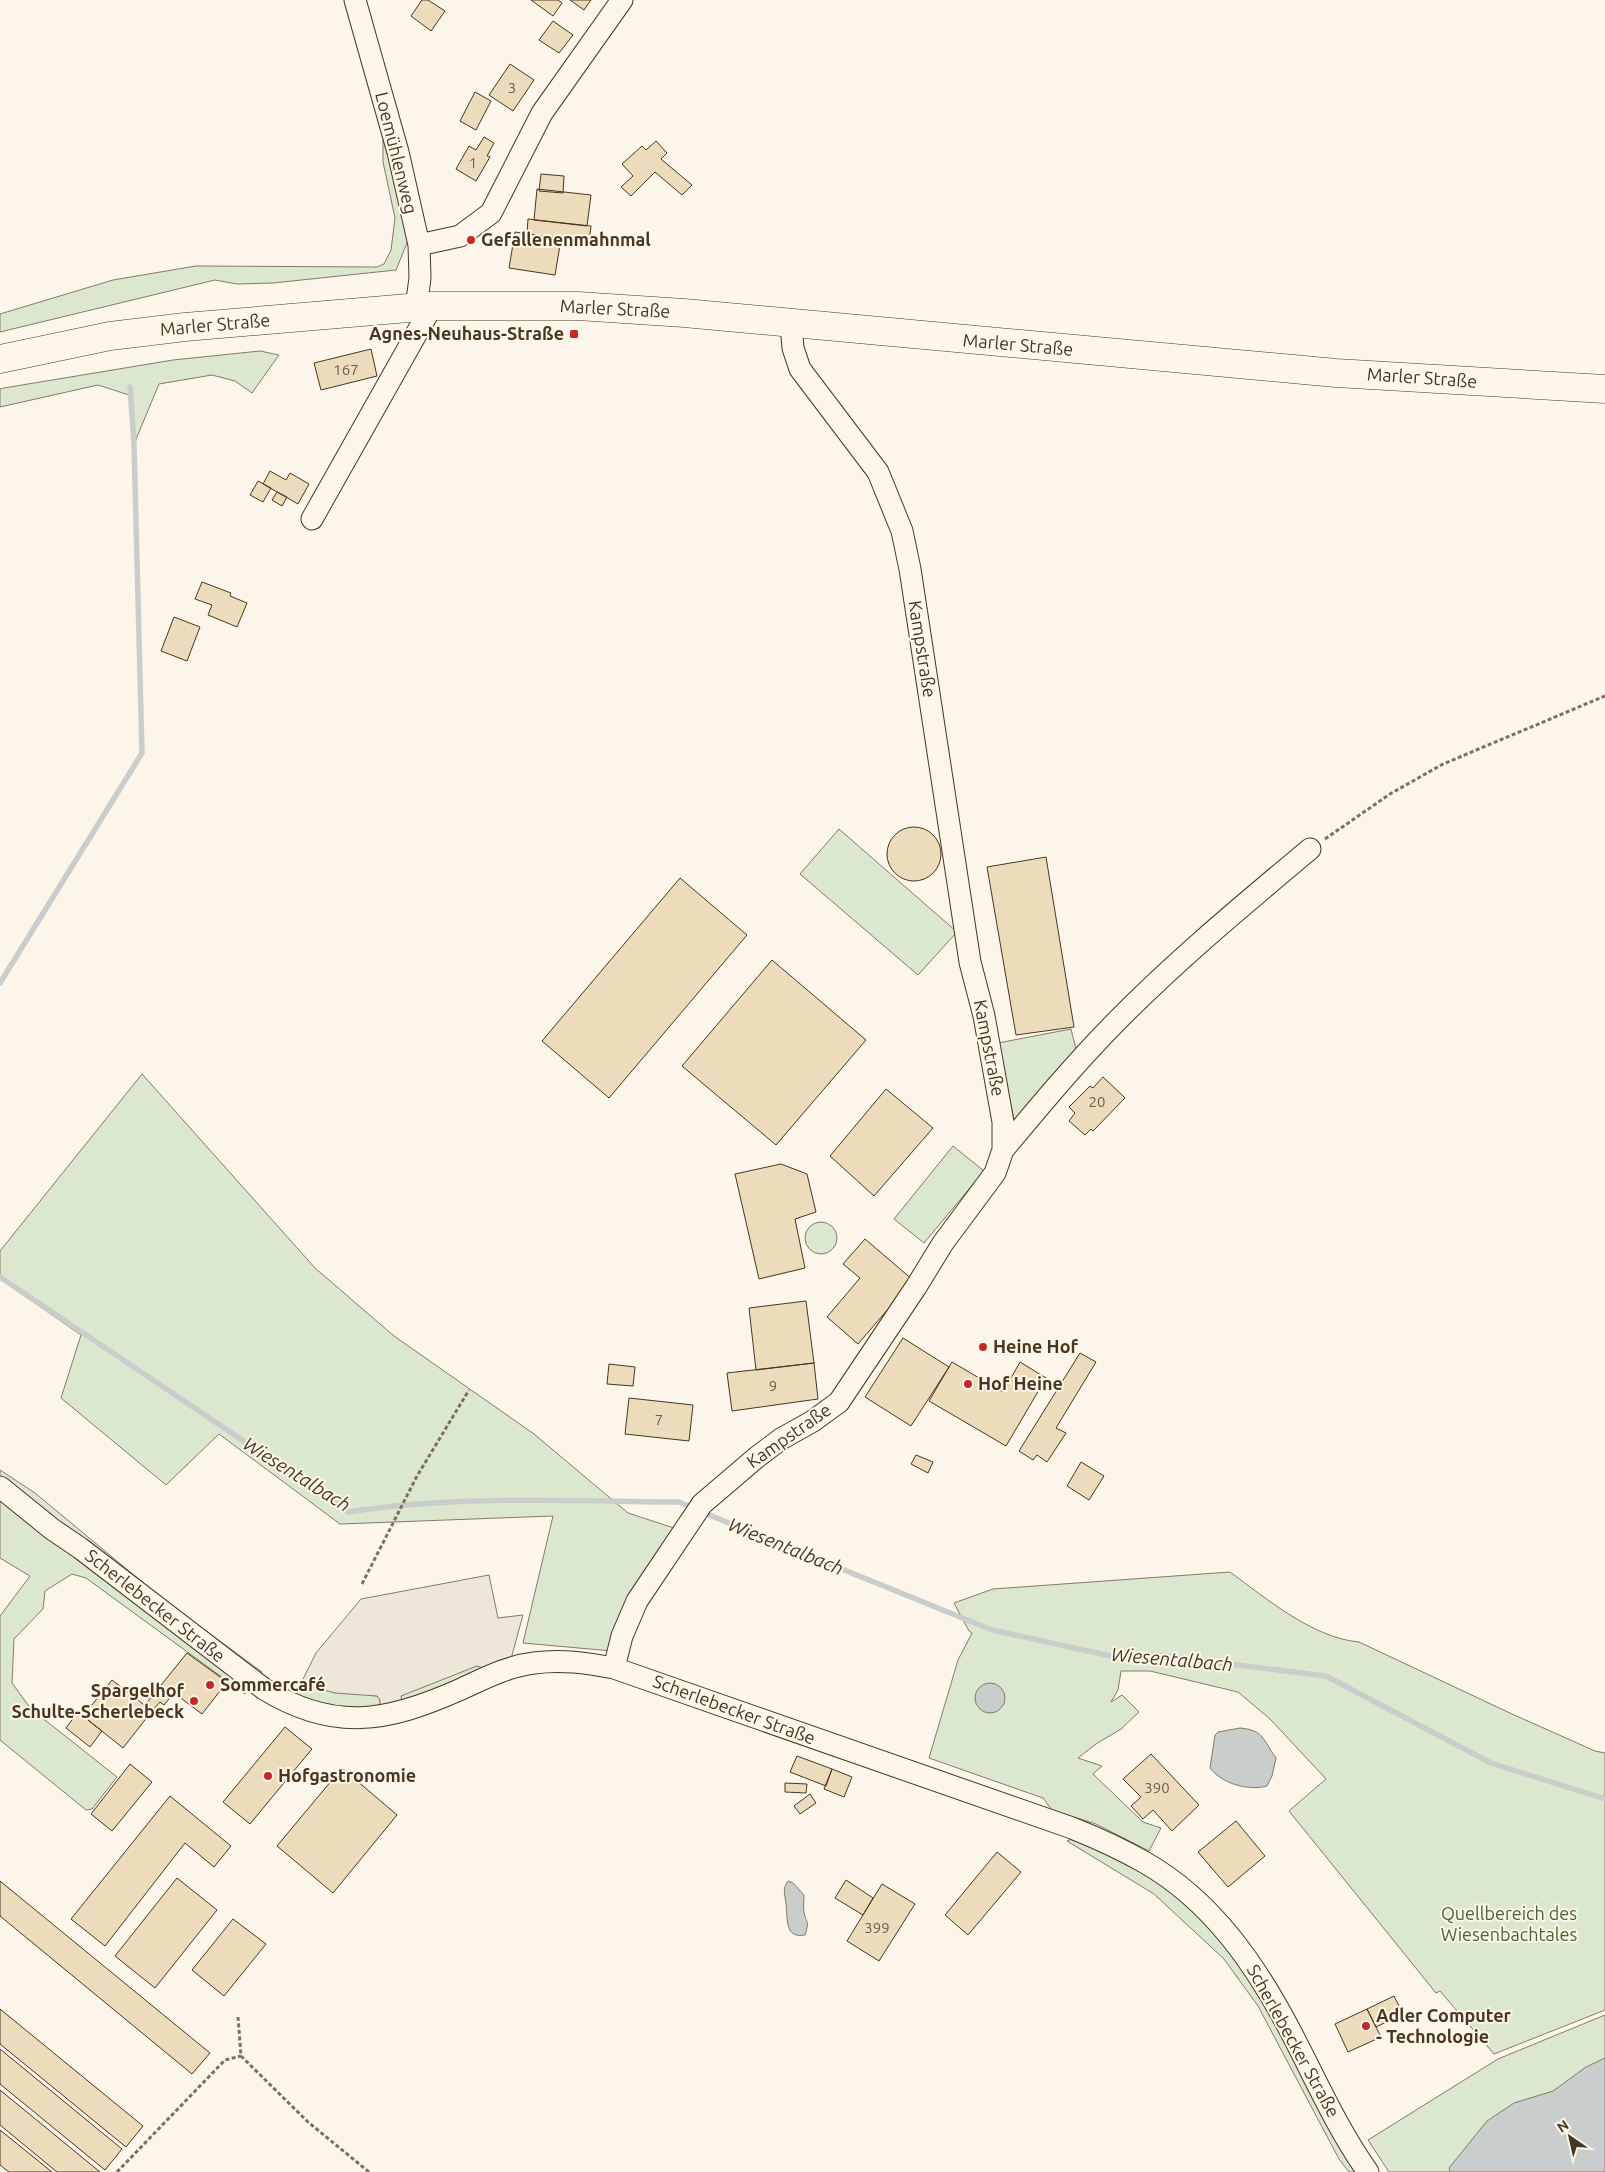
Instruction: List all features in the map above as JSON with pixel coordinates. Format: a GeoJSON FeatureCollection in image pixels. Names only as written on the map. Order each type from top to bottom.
{"type":"FeatureCollection","features":[{"type":"Feature","properties":{"kind":"main road","name":"Marler Straße"},"geometry":{"type":"LineString","coordinates":[[0,359],[119,335],[185,327],[424,307],[578,306],[684,313],[1336,373],[1605,389]]}},
{"type":"Feature","properties":{"kind":"street","name":"Loemühlenweg"},"geometry":{"type":"LineString","coordinates":[[355,0],[398,152],[419,245],[420,278],[424,307]]}},
{"type":"Feature","properties":{"kind":"street"},"geometry":{"type":"LineString","coordinates":[[419,245],[460,236],[492,212],[542,113],[622,0]]}},
{"type":"Feature","properties":{"kind":"street"},"geometry":{"type":"LineString","coordinates":[[315,514],[424,307]]}},
{"type":"Feature","properties":{"kind":"street","name":"Kampstraße"},"geometry":{"type":"LineString","coordinates":[[614,1668],[622,1636],[637,1601],[685,1526],[702,1504],[756,1456],[813,1421],[839,1402],[943,1244],[996,1173],[1003,1150],[1003,1122],[984,1016],[970,962],[910,569],[902,531],[878,472],[800,369],[794,348],[791,324]]}},
{"type":"Feature","properties":{"kind":"street"},"geometry":{"type":"LineString","coordinates":[[1003,1150],[1064,1077],[1112,1026],[1212,932],[1310,849]]}},
{"type":"Feature","properties":{"kind":"street","name":"Scherlebecker Straße"},"geometry":{"type":"LineString","coordinates":[[0,1487],[52,1529],[264,1689],[291,1706],[309,1712],[343,1718],[392,1714],[439,1698],[499,1672],[533,1663],[563,1661],[614,1668],[1072,1828],[1146,1862],[1189,1895],[1223,1927],[1243,1952],[1262,1980],[1339,2126],[1368,2172]]}},
{"type":"Feature","properties":{"kind":"path"},"geometry":{"type":"LineString","coordinates":[[1310,849],[1390,794],[1443,764],[1605,696]]}},
{"type":"Feature","properties":{"kind":"path"},"geometry":{"type":"LineString","coordinates":[[362,1584],[418,1476],[469,1390]]}},
{"type":"Feature","properties":{"kind":"path"},"geometry":{"type":"LineString","coordinates":[[238,2017],[242,2056],[308,2122],[369,2172]]}},
{"type":"Feature","properties":{"kind":"path"},"geometry":{"type":"LineString","coordinates":[[117,2172],[225,2060],[242,2056]]}},
{"type":"Feature","properties":{"kind":"green space"},"geometry":{"type":"Polygon","coordinates":[[[383,127],[409,238],[396,270],[273,283],[237,284],[215,280],[0,332],[0,314],[113,280],[196,266],[377,267],[384,264],[391,250],[395,218],[383,162],[383,127]]]}},
{"type":"Feature","properties":{"kind":"green space"},"geometry":{"type":"Polygon","coordinates":[[[260,351],[279,355],[252,393],[235,381],[212,375],[159,384],[134,444],[129,395],[98,385],[0,407],[0,389],[4,388],[173,360],[260,351]]]}},
{"type":"Feature","properties":{"kind":"green space"},"geometry":{"type":"Polygon","coordinates":[[[839,829],[957,932],[918,975],[800,874],[839,829]]]}},
{"type":"Feature","properties":{"kind":"green space"},"geometry":{"type":"Polygon","coordinates":[[[1071,1029],[1076,1049],[1014,1120],[998,1043],[1071,1029]]]}},
{"type":"Feature","properties":{"kind":"green space"},"geometry":{"type":"Polygon","coordinates":[[[142,1074],[315,1268],[394,1336],[534,1434],[628,1513],[677,1529],[612,1651],[523,1643],[553,1516],[340,1524],[219,1434],[166,1485],[61,1398],[81,1335],[0,1279],[0,1251],[142,1074]]]}},
{"type":"Feature","properties":{"kind":"green space"},"geometry":{"type":"Polygon","coordinates":[[[953,1146],[984,1171],[924,1243],[894,1219],[953,1146]]]}},
{"type":"Feature","properties":{"kind":"green space"},"geometry":{"type":"Polygon","coordinates":[[[821,1222],[827,1223],[832,1227],[836,1232],[836,1244],[832,1249],[827,1253],[821,1254],[815,1253],[810,1249],[806,1244],[805,1238],[806,1232],[810,1227],[815,1223],[821,1222]]]}},
{"type":"Feature","properties":{"kind":"green space"},"geometry":{"type":"Polygon","coordinates":[[[0,1470],[35,1493],[164,1600],[262,1672],[245,1694],[86,1578],[72,1574],[45,1591],[43,1609],[14,1639],[12,1683],[31,1709],[117,1777],[92,1809],[86,1810],[0,1740],[0,1616],[30,1576],[0,1558],[0,1470]]]}},
{"type":"Feature","properties":{"kind":"green space","name":"Quellbereich des Wiesenbachtales"},"geometry":{"type":"Polygon","coordinates":[[[1230,1572],[1291,1616],[1308,1625],[1342,1639],[1359,1642],[1512,1714],[1595,1751],[1605,1753],[1605,2010],[1494,2054],[1440,1991],[1436,1993],[1289,1811],[1326,1779],[1270,1719],[1238,1692],[1150,1671],[1121,1671],[1118,1690],[1111,1702],[1122,1695],[1139,1712],[1121,1729],[1096,1744],[1078,1758],[1102,1766],[1093,1774],[1143,1822],[1161,1828],[1149,1851],[1096,1824],[1052,1810],[1043,1798],[929,1758],[958,1660],[972,1633],[969,1631],[954,1603],[993,1589],[1230,1572]]]}},
{"type":"Feature","properties":{"kind":"green space"},"geometry":{"type":"Polygon","coordinates":[[[477,1666],[486,1669],[402,1702],[398,1687],[477,1666]]]}},
{"type":"Feature","properties":{"kind":"green space"},"geometry":{"type":"Polygon","coordinates":[[[303,1679],[316,1688],[377,1696],[380,1700],[380,1707],[333,1709],[290,1692],[292,1686],[303,1679]]]}},
{"type":"Feature","properties":{"kind":"green space"},"geometry":{"type":"Polygon","coordinates":[[[1075,1838],[1120,1856],[1168,1889],[1226,1942],[1261,1994],[1362,2172],[1349,2172],[1339,2159],[1258,2006],[1224,1959],[1154,1894],[1067,1841],[1075,1838]]]}},
{"type":"Feature","properties":{"kind":"green space"},"geometry":{"type":"Polygon","coordinates":[[[1605,2015],[1605,2172],[1389,2172],[1368,2140],[1498,2059],[1605,2015]]]}},
{"type":"Feature","properties":{"kind":"shaded area"},"geometry":{"type":"Polygon","coordinates":[[[489,1575],[498,1618],[523,1615],[511,1659],[486,1669],[477,1666],[401,1696],[402,1702],[380,1707],[380,1700],[377,1696],[335,1693],[316,1688],[303,1679],[316,1653],[361,1599],[489,1575]]]}},
{"type":"Feature","properties":{"kind":"shaded area"},"geometry":{"type":"Polygon","coordinates":[[[990,1683],[996,1684],[1004,1692],[1004,1704],[996,1712],[990,1713],[984,1712],[976,1704],[975,1698],[976,1692],[984,1684],[990,1683]]]}},
{"type":"Feature","properties":{"kind":"shaded area"},"geometry":{"type":"Polygon","coordinates":[[[1240,1728],[1259,1734],[1276,1758],[1272,1776],[1267,1786],[1252,1788],[1236,1785],[1221,1778],[1210,1768],[1215,1735],[1218,1732],[1240,1728]]]}},
{"type":"Feature","properties":{"kind":"shaded area"},"geometry":{"type":"Polygon","coordinates":[[[788,1881],[793,1883],[804,1895],[804,1910],[807,1924],[805,1935],[793,1934],[788,1926],[784,1892],[788,1881]]]}},
{"type":"Feature","properties":{"kind":"shaded area"},"geometry":{"type":"Polygon","coordinates":[[[1605,2058],[1605,2172],[1450,2172],[1449,2168],[1487,2121],[1514,2103],[1553,2091],[1586,2067],[1605,2058]]]}},
{"type":"Feature","properties":{"kind":"building"},"geometry":{"type":"Polygon","coordinates":[[[422,0],[428,0],[445,11],[431,31],[411,16],[422,0]]]}},
{"type":"Feature","properties":{"kind":"building"},"geometry":{"type":"Polygon","coordinates":[[[531,0],[558,0],[562,3],[553,16],[531,0]]]}},
{"type":"Feature","properties":{"kind":"building"},"geometry":{"type":"Polygon","coordinates":[[[570,0],[591,0],[584,10],[570,0]]]}},
{"type":"Feature","properties":{"kind":"building"},"geometry":{"type":"Polygon","coordinates":[[[553,21],[573,35],[559,53],[539,40],[553,21]]]}},
{"type":"Feature","properties":{"kind":"building"},"geometry":{"type":"Polygon","coordinates":[[[510,64],[534,80],[513,111],[489,95],[510,64]]]}},
{"type":"Feature","properties":{"kind":"building"},"geometry":{"type":"Polygon","coordinates":[[[475,92],[491,101],[476,130],[460,121],[475,92]]]}},
{"type":"Feature","properties":{"kind":"building"},"geometry":{"type":"Polygon","coordinates":[[[484,137],[494,143],[487,156],[490,157],[476,181],[456,169],[469,146],[476,150],[484,137]]]}},
{"type":"Feature","properties":{"kind":"building"},"geometry":{"type":"Polygon","coordinates":[[[656,141],[667,153],[661,159],[692,185],[682,195],[655,172],[631,196],[621,187],[633,176],[622,164],[642,146],[646,150],[656,141]]]}},
{"type":"Feature","properties":{"kind":"building"},"geometry":{"type":"Polygon","coordinates":[[[541,174],[564,176],[563,193],[539,191],[541,174]]]}},
{"type":"Feature","properties":{"kind":"building"},"geometry":{"type":"Polygon","coordinates":[[[537,189],[591,195],[587,226],[534,220],[537,189]]]}},
{"type":"Feature","properties":{"kind":"building"},"geometry":{"type":"Polygon","coordinates":[[[528,219],[591,226],[589,241],[527,234],[528,219]]]}},
{"type":"Feature","properties":{"kind":"building"},"geometry":{"type":"Polygon","coordinates":[[[515,232],[561,239],[555,275],[509,268],[515,232]]]}},
{"type":"Feature","properties":{"kind":"building"},"geometry":{"type":"Polygon","coordinates":[[[371,349],[377,376],[321,390],[314,363],[371,349]]]}},
{"type":"Feature","properties":{"kind":"building"},"geometry":{"type":"Polygon","coordinates":[[[270,471],[286,480],[290,473],[309,484],[298,504],[263,484],[270,471]]]}},
{"type":"Feature","properties":{"kind":"building"},"geometry":{"type":"Polygon","coordinates":[[[258,481],[271,488],[263,502],[250,495],[258,481]]]}},
{"type":"Feature","properties":{"kind":"building"},"geometry":{"type":"Polygon","coordinates":[[[277,492],[287,497],[282,506],[272,500],[277,492]]]}},
{"type":"Feature","properties":{"kind":"building"},"geometry":{"type":"Polygon","coordinates":[[[202,582],[231,593],[230,596],[247,603],[237,627],[208,615],[212,605],[195,599],[202,582]]]}},
{"type":"Feature","properties":{"kind":"building"},"geometry":{"type":"Polygon","coordinates":[[[174,617],[200,627],[187,661],[161,651],[174,617]]]}},
{"type":"Feature","properties":{"kind":"building"},"geometry":{"type":"Polygon","coordinates":[[[909,827],[919,827],[929,831],[937,839],[941,854],[937,869],[929,877],[919,881],[909,881],[899,877],[891,869],[887,859],[887,849],[891,839],[899,831],[909,827]]]}},
{"type":"Feature","properties":{"kind":"building"},"geometry":{"type":"Polygon","coordinates":[[[1046,857],[1074,1027],[1016,1035],[987,867],[1046,857]]]}},
{"type":"Feature","properties":{"kind":"building"},"geometry":{"type":"Polygon","coordinates":[[[680,878],[747,935],[609,1098],[542,1041],[680,878]]]}},
{"type":"Feature","properties":{"kind":"building"},"geometry":{"type":"Polygon","coordinates":[[[772,960],[866,1040],[776,1145],[682,1066],[772,960]]]}},
{"type":"Feature","properties":{"kind":"building"},"geometry":{"type":"Polygon","coordinates":[[[1103,1077],[1125,1098],[1093,1131],[1091,1129],[1085,1135],[1069,1121],[1075,1113],[1069,1107],[1090,1086],[1093,1088],[1103,1077]]]}},
{"type":"Feature","properties":{"kind":"building"},"geometry":{"type":"Polygon","coordinates":[[[886,1089],[933,1128],[874,1196],[830,1156],[886,1089]]]}},
{"type":"Feature","properties":{"kind":"building"},"geometry":{"type":"Polygon","coordinates":[[[781,1164],[807,1174],[816,1212],[795,1219],[805,1268],[759,1279],[735,1174],[781,1164]]]}},
{"type":"Feature","properties":{"kind":"building"},"geometry":{"type":"Polygon","coordinates":[[[865,1239],[913,1280],[858,1344],[827,1317],[860,1278],[843,1264],[865,1239]]]}},
{"type":"Feature","properties":{"kind":"building"},"geometry":{"type":"Polygon","coordinates":[[[806,1301],[814,1363],[756,1370],[749,1308],[806,1301]]]}},
{"type":"Feature","properties":{"kind":"building"},"geometry":{"type":"Polygon","coordinates":[[[903,1338],[949,1367],[911,1426],[865,1397],[903,1338]]]}},
{"type":"Feature","properties":{"kind":"building"},"geometry":{"type":"Polygon","coordinates":[[[1080,1353],[1096,1362],[1056,1428],[1066,1433],[1047,1462],[1037,1455],[1033,1460],[1019,1451],[1080,1353]]]}},
{"type":"Feature","properties":{"kind":"building"},"geometry":{"type":"Polygon","coordinates":[[[952,1362],[1003,1392],[1020,1362],[1046,1378],[1006,1446],[929,1401],[952,1362]]]}},
{"type":"Feature","properties":{"kind":"building"},"geometry":{"type":"Polygon","coordinates":[[[814,1363],[818,1399],[732,1411],[727,1373],[814,1363]]]}},
{"type":"Feature","properties":{"kind":"building"},"geometry":{"type":"Polygon","coordinates":[[[609,1364],[635,1367],[633,1386],[607,1384],[609,1364]]]}},
{"type":"Feature","properties":{"kind":"building"},"geometry":{"type":"Polygon","coordinates":[[[629,1398],[693,1405],[689,1441],[625,1434],[629,1398]]]}},
{"type":"Feature","properties":{"kind":"building"},"geometry":{"type":"Polygon","coordinates":[[[916,1455],[933,1462],[928,1473],[911,1464],[916,1455]]]}},
{"type":"Feature","properties":{"kind":"building"},"geometry":{"type":"Polygon","coordinates":[[[1081,1462],[1104,1476],[1089,1500],[1067,1486],[1081,1462]]]}},
{"type":"Feature","properties":{"kind":"building"},"geometry":{"type":"Polygon","coordinates":[[[187,1653],[227,1682],[202,1714],[174,1693],[164,1705],[160,1702],[152,1711],[145,1705],[187,1653]]]}},
{"type":"Feature","properties":{"kind":"building"},"geometry":{"type":"Polygon","coordinates":[[[112,1680],[152,1711],[123,1748],[83,1716],[112,1680]]]}},
{"type":"Feature","properties":{"kind":"building"},"geometry":{"type":"Polygon","coordinates":[[[78,1712],[102,1731],[90,1747],[66,1728],[78,1712]]]}},
{"type":"Feature","properties":{"kind":"building","name":"Hofgastronomie"},"geometry":{"type":"Polygon","coordinates":[[[285,1727],[312,1749],[250,1824],[223,1802],[285,1727]]]}},
{"type":"Feature","properties":{"kind":"building"},"geometry":{"type":"Polygon","coordinates":[[[1151,1754],[1199,1805],[1172,1831],[1153,1810],[1143,1819],[1131,1806],[1141,1797],[1123,1779],[1151,1754]]]}},
{"type":"Feature","properties":{"kind":"building"},"geometry":{"type":"Polygon","coordinates":[[[797,1756],[832,1769],[826,1786],[790,1772],[797,1756]]]}},
{"type":"Feature","properties":{"kind":"building"},"geometry":{"type":"Polygon","coordinates":[[[130,1764],[152,1782],[112,1831],[91,1814],[130,1764]]]}},
{"type":"Feature","properties":{"kind":"building"},"geometry":{"type":"Polygon","coordinates":[[[342,1768],[397,1815],[333,1893],[277,1846],[342,1768]]]}},
{"type":"Feature","properties":{"kind":"building"},"geometry":{"type":"Polygon","coordinates":[[[832,1769],[852,1777],[844,1797],[824,1789],[832,1769]]]}},
{"type":"Feature","properties":{"kind":"building"},"geometry":{"type":"Polygon","coordinates":[[[785,1783],[807,1784],[806,1793],[785,1792],[785,1783]]]}},
{"type":"Feature","properties":{"kind":"building"},"geometry":{"type":"Polygon","coordinates":[[[810,1794],[816,1803],[800,1814],[794,1806],[810,1794]]]}},
{"type":"Feature","properties":{"kind":"building"},"geometry":{"type":"Polygon","coordinates":[[[170,1796],[231,1846],[214,1867],[185,1843],[105,1946],[71,1919],[170,1796]]]}},
{"type":"Feature","properties":{"kind":"building"},"geometry":{"type":"Polygon","coordinates":[[[1236,1821],[1265,1856],[1228,1887],[1198,1852],[1236,1821]]]}},
{"type":"Feature","properties":{"kind":"building"},"geometry":{"type":"Polygon","coordinates":[[[997,1852],[1021,1872],[968,1935],[945,1915],[997,1852]]]}},
{"type":"Feature","properties":{"kind":"building"},"geometry":{"type":"Polygon","coordinates":[[[177,1878],[217,1910],[155,1988],[115,1956],[177,1878]]]}},
{"type":"Feature","properties":{"kind":"building"},"geometry":{"type":"Polygon","coordinates":[[[846,1880],[873,1898],[863,1915],[835,1898],[846,1880]]]}},
{"type":"Feature","properties":{"kind":"building"},"geometry":{"type":"Polygon","coordinates":[[[0,1881],[210,2053],[192,2074],[0,1916],[0,1881]]]}},
{"type":"Feature","properties":{"kind":"building"},"geometry":{"type":"Polygon","coordinates":[[[882,1884],[915,1904],[879,1961],[847,1941],[882,1884]]]}},
{"type":"Feature","properties":{"kind":"building"},"geometry":{"type":"Polygon","coordinates":[[[233,1919],[266,1944],[224,1996],[192,1970],[233,1919]]]}},
{"type":"Feature","properties":{"kind":"building"},"geometry":{"type":"Polygon","coordinates":[[[1394,1996],[1403,2014],[1376,2027],[1367,2009],[1394,1996]]]}},
{"type":"Feature","properties":{"kind":"building"},"geometry":{"type":"Polygon","coordinates":[[[0,2009],[143,2126],[126,2147],[0,2044],[0,2009]]]}},
{"type":"Feature","properties":{"kind":"building"},"geometry":{"type":"Polygon","coordinates":[[[1367,2009],[1381,2037],[1348,2052],[1335,2024],[1367,2009]]]}},
{"type":"Feature","properties":{"kind":"building"},"geometry":{"type":"Polygon","coordinates":[[[0,2049],[122,2149],[105,2170],[0,2084],[0,2049]]]}},
{"type":"Feature","properties":{"kind":"building"},"geometry":{"type":"Polygon","coordinates":[[[0,2090],[100,2172],[57,2172],[0,2125],[0,2090]]]}},
{"type":"Feature","properties":{"kind":"building"},"geometry":{"type":"Polygon","coordinates":[[[0,2130],[52,2172],[9,2172],[0,2165],[0,2130]]]}},
{"type":"Feature","properties":{"kind":"waterway"},"geometry":{"type":"LineString","coordinates":[[0,983],[142,753],[134,444],[130,387]]}},
{"type":"Feature","properties":{"kind":"waterway","name":"Wiesentalbach"},"geometry":{"type":"LineString","coordinates":[[0,1277],[349,1512],[431,1503],[514,1500],[679,1502],[693,1508]]}},
{"type":"Feature","properties":{"kind":"waterway","name":"Wiesentalbach"},"geometry":{"type":"LineString","coordinates":[[702,1512],[992,1630],[1111,1656],[1159,1655],[1326,1676],[1491,1763],[1605,1799]]}},
{"type":"Feature","properties":{"kind":"place","name":"Gefallenenmahnmal"},"geometry":{"type":"Point","coordinates":[471,240]}},
{"type":"Feature","properties":{"kind":"place","name":"Agnes-Neuhaus-Straße"},"geometry":{"type":"Point","coordinates":[574,334]}},
{"type":"Feature","properties":{"kind":"place","name":"Heine Hof"},"geometry":{"type":"Point","coordinates":[983,1347]}},
{"type":"Feature","properties":{"kind":"place","name":"Hof Heine"},"geometry":{"type":"Point","coordinates":[968,1384]}},
{"type":"Feature","properties":{"kind":"place","name":"Sommercafé"},"geometry":{"type":"Point","coordinates":[210,1685]}},
{"type":"Feature","properties":{"kind":"place","name":"Spargelhof Schulte-Scherlebeck"},"geometry":{"type":"Point","coordinates":[194,1701]}},
{"type":"Feature","properties":{"kind":"place","name":"Hofgastronomie"},"geometry":{"type":"Point","coordinates":[268,1776]}},
{"type":"Feature","properties":{"kind":"place","name":"Adler Computer - Technologie"},"geometry":{"type":"Point","coordinates":[1366,2026]}}]}
